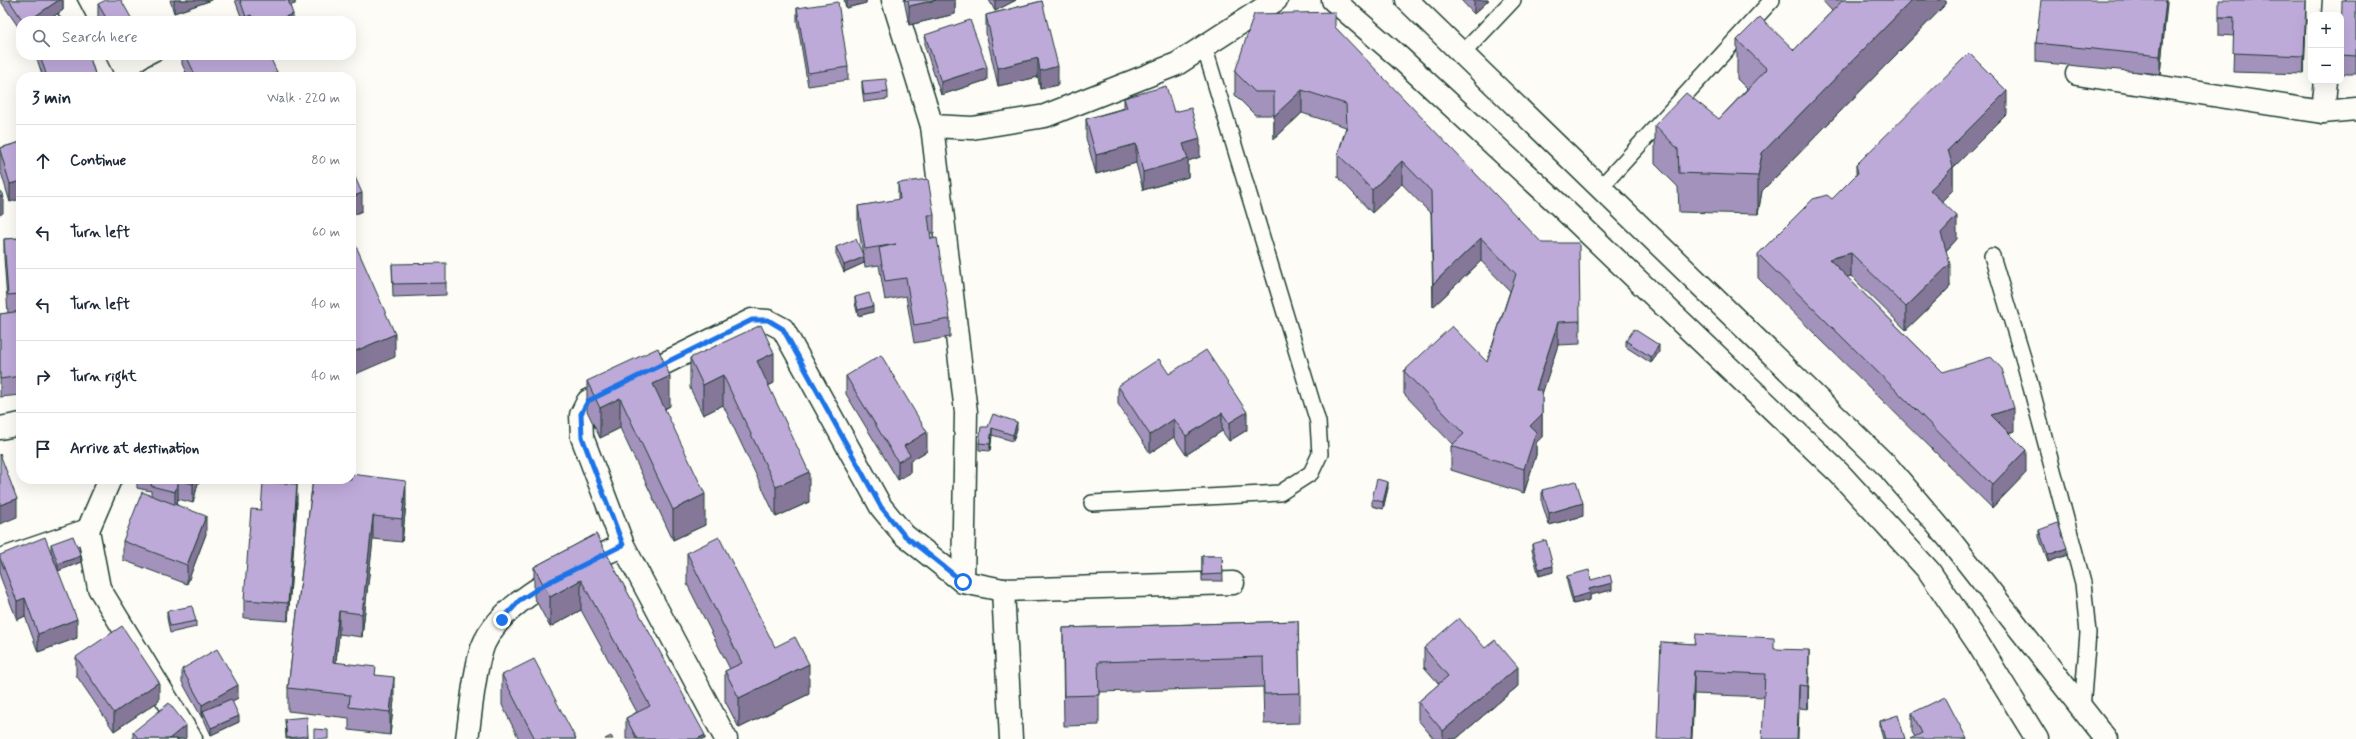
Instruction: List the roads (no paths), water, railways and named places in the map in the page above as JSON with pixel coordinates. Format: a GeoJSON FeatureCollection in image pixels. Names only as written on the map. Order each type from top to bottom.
{"type":"FeatureCollection","features":[{"type":"Feature","properties":{"kind":"street"},"geometry":{"type":"LineString","coordinates":[[64,0],[72,16]]}},
{"type":"Feature","properties":{"kind":"street"},"geometry":{"type":"LineString","coordinates":[[893,0],[932,126],[966,412],[963,582]]}},
{"type":"Feature","properties":{"kind":"street"},"geometry":{"type":"LineString","coordinates":[[932,126],[972,128],[1045,116],[1177,64],[1276,0]]}},
{"type":"Feature","properties":{"kind":"street"},"geometry":{"type":"LineString","coordinates":[[1333,0],[1399,57],[1558,203],[1840,474],[1929,571],[1982,649],[2037,739]]}},
{"type":"Feature","properties":{"kind":"street"},"geometry":{"type":"LineString","coordinates":[[1407,0],[1889,468],[1950,540],[2106,739]]}},
{"type":"Feature","properties":{"kind":"street"},"geometry":{"type":"LineString","coordinates":[[2333,12],[2334,0]]}},
{"type":"Feature","properties":{"kind":"street"},"geometry":{"type":"LineString","coordinates":[[94,60],[100,72]]}},
{"type":"Feature","properties":{"kind":"street"},"geometry":{"type":"LineString","coordinates":[[162,72],[185,60]]}},
{"type":"Feature","properties":{"kind":"street"},"geometry":{"type":"LineString","coordinates":[[2077,74],[2324,112],[2356,109]]}},
{"type":"Feature","properties":{"kind":"street"},"geometry":{"type":"LineString","coordinates":[[2324,112],[2326,84]]}},
{"type":"Feature","properties":{"kind":"street"},"geometry":{"type":"LineString","coordinates":[[726,739],[623,545],[582,437],[581,414],[588,401],[752,320],[768,320],[783,329],[881,507],[904,535],[963,582],[1003,590],[1233,583]]}},
{"type":"Feature","properties":{"kind":"street"},"geometry":{"type":"LineString","coordinates":[[0,428],[16,425]]}},
{"type":"Feature","properties":{"kind":"street"},"geometry":{"type":"LineString","coordinates":[[108,484],[88,530],[99,588],[191,739]]}},
{"type":"Feature","properties":{"kind":"street"},"geometry":{"type":"LineString","coordinates":[[0,560],[88,530]]}},
{"type":"Feature","properties":{"kind":"street"},"geometry":{"type":"LineString","coordinates":[[467,739],[480,654],[488,634],[520,600],[545,584],[623,545]]}},
{"type":"Feature","properties":{"kind":"street"},"geometry":{"type":"LineString","coordinates":[[1003,590],[1011,739]]}},
{"type":"Feature","properties":{"kind":"lane"},"geometry":{"type":"LineString","coordinates":[[1462,54],[1513,0]]}},
{"type":"Feature","properties":{"kind":"lane"},"geometry":{"type":"LineString","coordinates":[[1600,188],[1772,0]]}},
{"type":"Feature","properties":{"kind":"lane"},"geometry":{"type":"LineString","coordinates":[[1092,503],[1280,493],[1312,474],[1320,454],[1318,422],[1204,46]]}},
{"type":"Feature","properties":{"kind":"lane"},"geometry":{"type":"LineString","coordinates":[[1992,256],[2024,361],[2083,583],[2088,632],[2082,710]]}}]}
